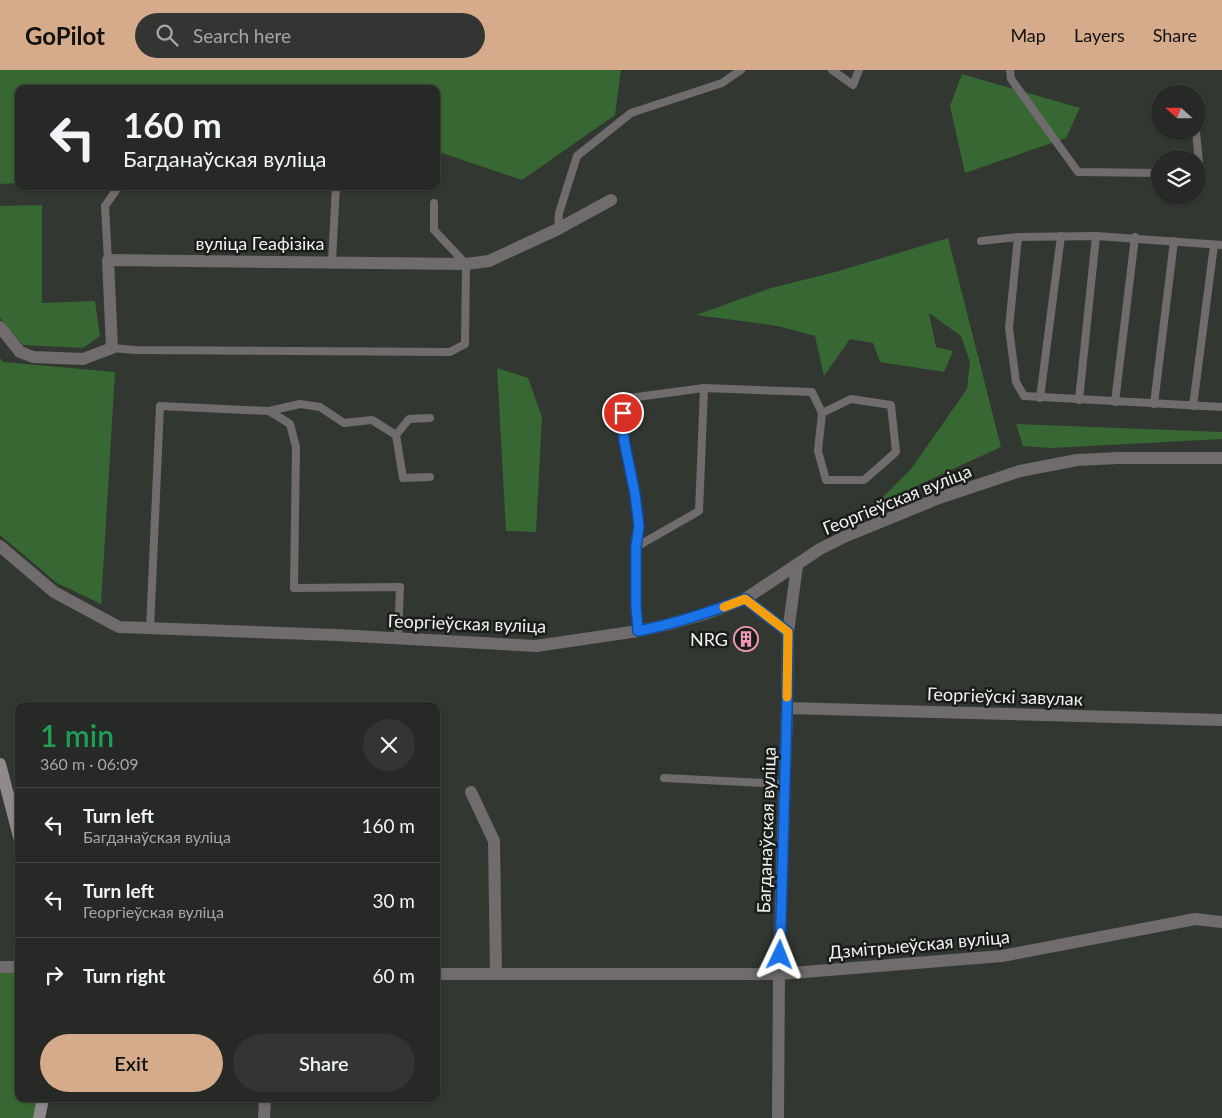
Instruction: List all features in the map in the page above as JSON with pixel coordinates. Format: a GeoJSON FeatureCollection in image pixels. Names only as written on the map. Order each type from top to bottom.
{"type":"FeatureCollection","features":[{"type":"Feature","properties":{"kind":"main road"},"geometry":{"type":"LineString","coordinates":[[0,764],[15,822]]}},
{"type":"Feature","properties":{"kind":"main road"},"geometry":{"type":"LineString","coordinates":[[39,1118],[42,1102]]}},
{"type":"Feature","properties":{"kind":"street","name":"вуліца Геафізіка"},"geometry":{"type":"LineString","coordinates":[[108,260],[332,261],[466,264],[489,261],[558,229],[611,200]]}},
{"type":"Feature","properties":{"kind":"street"},"geometry":{"type":"LineString","coordinates":[[0,327],[20,352],[33,357],[83,359],[112,348],[108,260]]}},
{"type":"Feature","properties":{"kind":"street","name":"Георгіеўская вуліца"},"geometry":{"type":"LineString","coordinates":[[0,546],[54,592],[120,628],[398,638],[536,646],[638,631],[705,614],[745,599],[820,549],[844,537],[939,498],[1020,471],[1077,460],[1222,458]]}},
{"type":"Feature","properties":{"kind":"street","name":"Багданаўская вуліца"},"geometry":{"type":"LineString","coordinates":[[778,1118],[779,974],[788,632],[797,566]]}},
{"type":"Feature","properties":{"kind":"street"},"geometry":{"type":"LineString","coordinates":[[745,599],[788,632]]}},
{"type":"Feature","properties":{"kind":"street","name":"Георгіеўскі завулак"},"geometry":{"type":"LineString","coordinates":[[787,708],[1222,720]]}},
{"type":"Feature","properties":{"kind":"street"},"geometry":{"type":"LineString","coordinates":[[470,792],[494,841],[496,974]]}},
{"type":"Feature","properties":{"kind":"street","name":"Дзмітрыеўская вуліца"},"geometry":{"type":"LineString","coordinates":[[440,974],[779,974],[1002,956],[1195,919],[1222,922]]}},
{"type":"Feature","properties":{"kind":"street"},"geometry":{"type":"LineString","coordinates":[[0,967],[15,967]]}},
{"type":"Feature","properties":{"kind":"street"},"geometry":{"type":"LineString","coordinates":[[264,1118],[265,1102]]}},
{"type":"Feature","properties":{"kind":"lane"},"geometry":{"type":"LineString","coordinates":[[558,229],[560,213],[577,156],[631,113],[722,83],[741,70]]}},
{"type":"Feature","properties":{"kind":"lane"},"geometry":{"type":"LineString","coordinates":[[832,70],[853,86],[859,70]]}},
{"type":"Feature","properties":{"kind":"lane"},"geometry":{"type":"LineString","coordinates":[[1010,70],[1011,79],[1078,172],[1151,173]]}},
{"type":"Feature","properties":{"kind":"lane"},"geometry":{"type":"LineString","coordinates":[[108,260],[105,206],[117,190]]}},
{"type":"Feature","properties":{"kind":"lane"},"geometry":{"type":"LineString","coordinates":[[332,261],[336,190]]}},
{"type":"Feature","properties":{"kind":"lane"},"geometry":{"type":"LineString","coordinates":[[112,348],[135,350],[450,352],[465,344],[466,264],[434,230],[434,202]]}},
{"type":"Feature","properties":{"kind":"lane"},"geometry":{"type":"LineString","coordinates":[[1040,398],[1061,236]]}},
{"type":"Feature","properties":{"kind":"lane"},"geometry":{"type":"LineString","coordinates":[[1079,400],[1096,236]]}},
{"type":"Feature","properties":{"kind":"lane"},"geometry":{"type":"LineString","coordinates":[[981,241],[1018,237],[1096,236],[1218,245],[1193,406]]}},
{"type":"Feature","properties":{"kind":"lane"},"geometry":{"type":"LineString","coordinates":[[1018,237],[1009,328],[1016,382],[1024,396],[1222,407]]}},
{"type":"Feature","properties":{"kind":"lane"},"geometry":{"type":"LineString","coordinates":[[1114,402],[1135,238]]}},
{"type":"Feature","properties":{"kind":"lane"},"geometry":{"type":"LineString","coordinates":[[1154,404],[1174,241]]}},
{"type":"Feature","properties":{"kind":"lane"},"geometry":{"type":"LineString","coordinates":[[636,546],[699,511],[704,388]]}},
{"type":"Feature","properties":{"kind":"lane"},"geometry":{"type":"LineString","coordinates":[[638,631],[636,546],[639,526],[635,494],[624,440],[622,399],[704,388],[812,392],[822,414],[818,451],[826,480],[864,480],[896,452],[891,405],[851,399],[822,414]]}},
{"type":"Feature","properties":{"kind":"lane"},"geometry":{"type":"LineString","coordinates":[[150,629],[160,406],[268,411],[300,404],[320,407],[344,423],[372,420],[396,435]]}},
{"type":"Feature","properties":{"kind":"lane"},"geometry":{"type":"LineString","coordinates":[[268,411],[290,424],[296,447],[294,588],[400,587],[398,638]]}},
{"type":"Feature","properties":{"kind":"lane"},"geometry":{"type":"LineString","coordinates":[[430,418],[409,419],[396,435],[403,478],[430,476]]}},
{"type":"Feature","properties":{"kind":"lane"},"geometry":{"type":"LineString","coordinates":[[664,778],[785,784]]}},
{"type":"Feature","properties":{"kind":"green space"},"geometry":{"type":"Polygon","coordinates":[[[0,70],[621,70],[615,115],[522,180],[440,152],[440,85],[15,85],[15,183],[0,184],[0,70]]]}},
{"type":"Feature","properties":{"kind":"green space"},"geometry":{"type":"Polygon","coordinates":[[[962,74],[1080,108],[1066,138],[965,173],[950,106],[962,74]]]}},
{"type":"Feature","properties":{"kind":"green space"},"geometry":{"type":"Polygon","coordinates":[[[42,205],[42,303],[95,301],[100,336],[83,348],[23,345],[0,318],[0,206],[42,205]]]}},
{"type":"Feature","properties":{"kind":"green space"},"geometry":{"type":"Polygon","coordinates":[[[948,238],[1001,447],[875,505],[911,469],[967,389],[970,362],[961,336],[929,313],[936,347],[953,351],[944,372],[880,362],[873,343],[850,339],[824,376],[815,336],[778,326],[696,315],[771,288],[839,271],[948,238]]]}},
{"type":"Feature","properties":{"kind":"green space"},"geometry":{"type":"Polygon","coordinates":[[[0,358],[3,362],[115,372],[101,604],[57,583],[0,535],[0,358]]]}},
{"type":"Feature","properties":{"kind":"green space"},"geometry":{"type":"Polygon","coordinates":[[[497,368],[528,378],[542,417],[536,532],[506,531],[497,368]]]}},
{"type":"Feature","properties":{"kind":"green space"},"geometry":{"type":"Polygon","coordinates":[[[1016,424],[1222,432],[1222,439],[1052,448],[1023,446],[1016,424]]]}},
{"type":"Feature","properties":{"kind":"green space"},"geometry":{"type":"Polygon","coordinates":[[[0,967],[15,967],[15,1102],[42,1102],[39,1118],[0,1118],[0,967]]]}},
{"type":"Feature","properties":{"kind":"slow traffic"},"geometry":{"type":"LineString","coordinates":[[724,607],[745,599],[788,632],[787,697]]}},
{"type":"Feature","properties":{"kind":"place","name":"NRG"},"geometry":{"type":"Point","coordinates":[746,639]}},
{"type":"Feature","properties":{"kind":"route"},"geometry":{"type":"LineString","coordinates":[[623,413],[624,440],[635,494],[639,526],[636,546],[638,631],[705,614],[745,599],[788,632],[780,955]]}}]}
